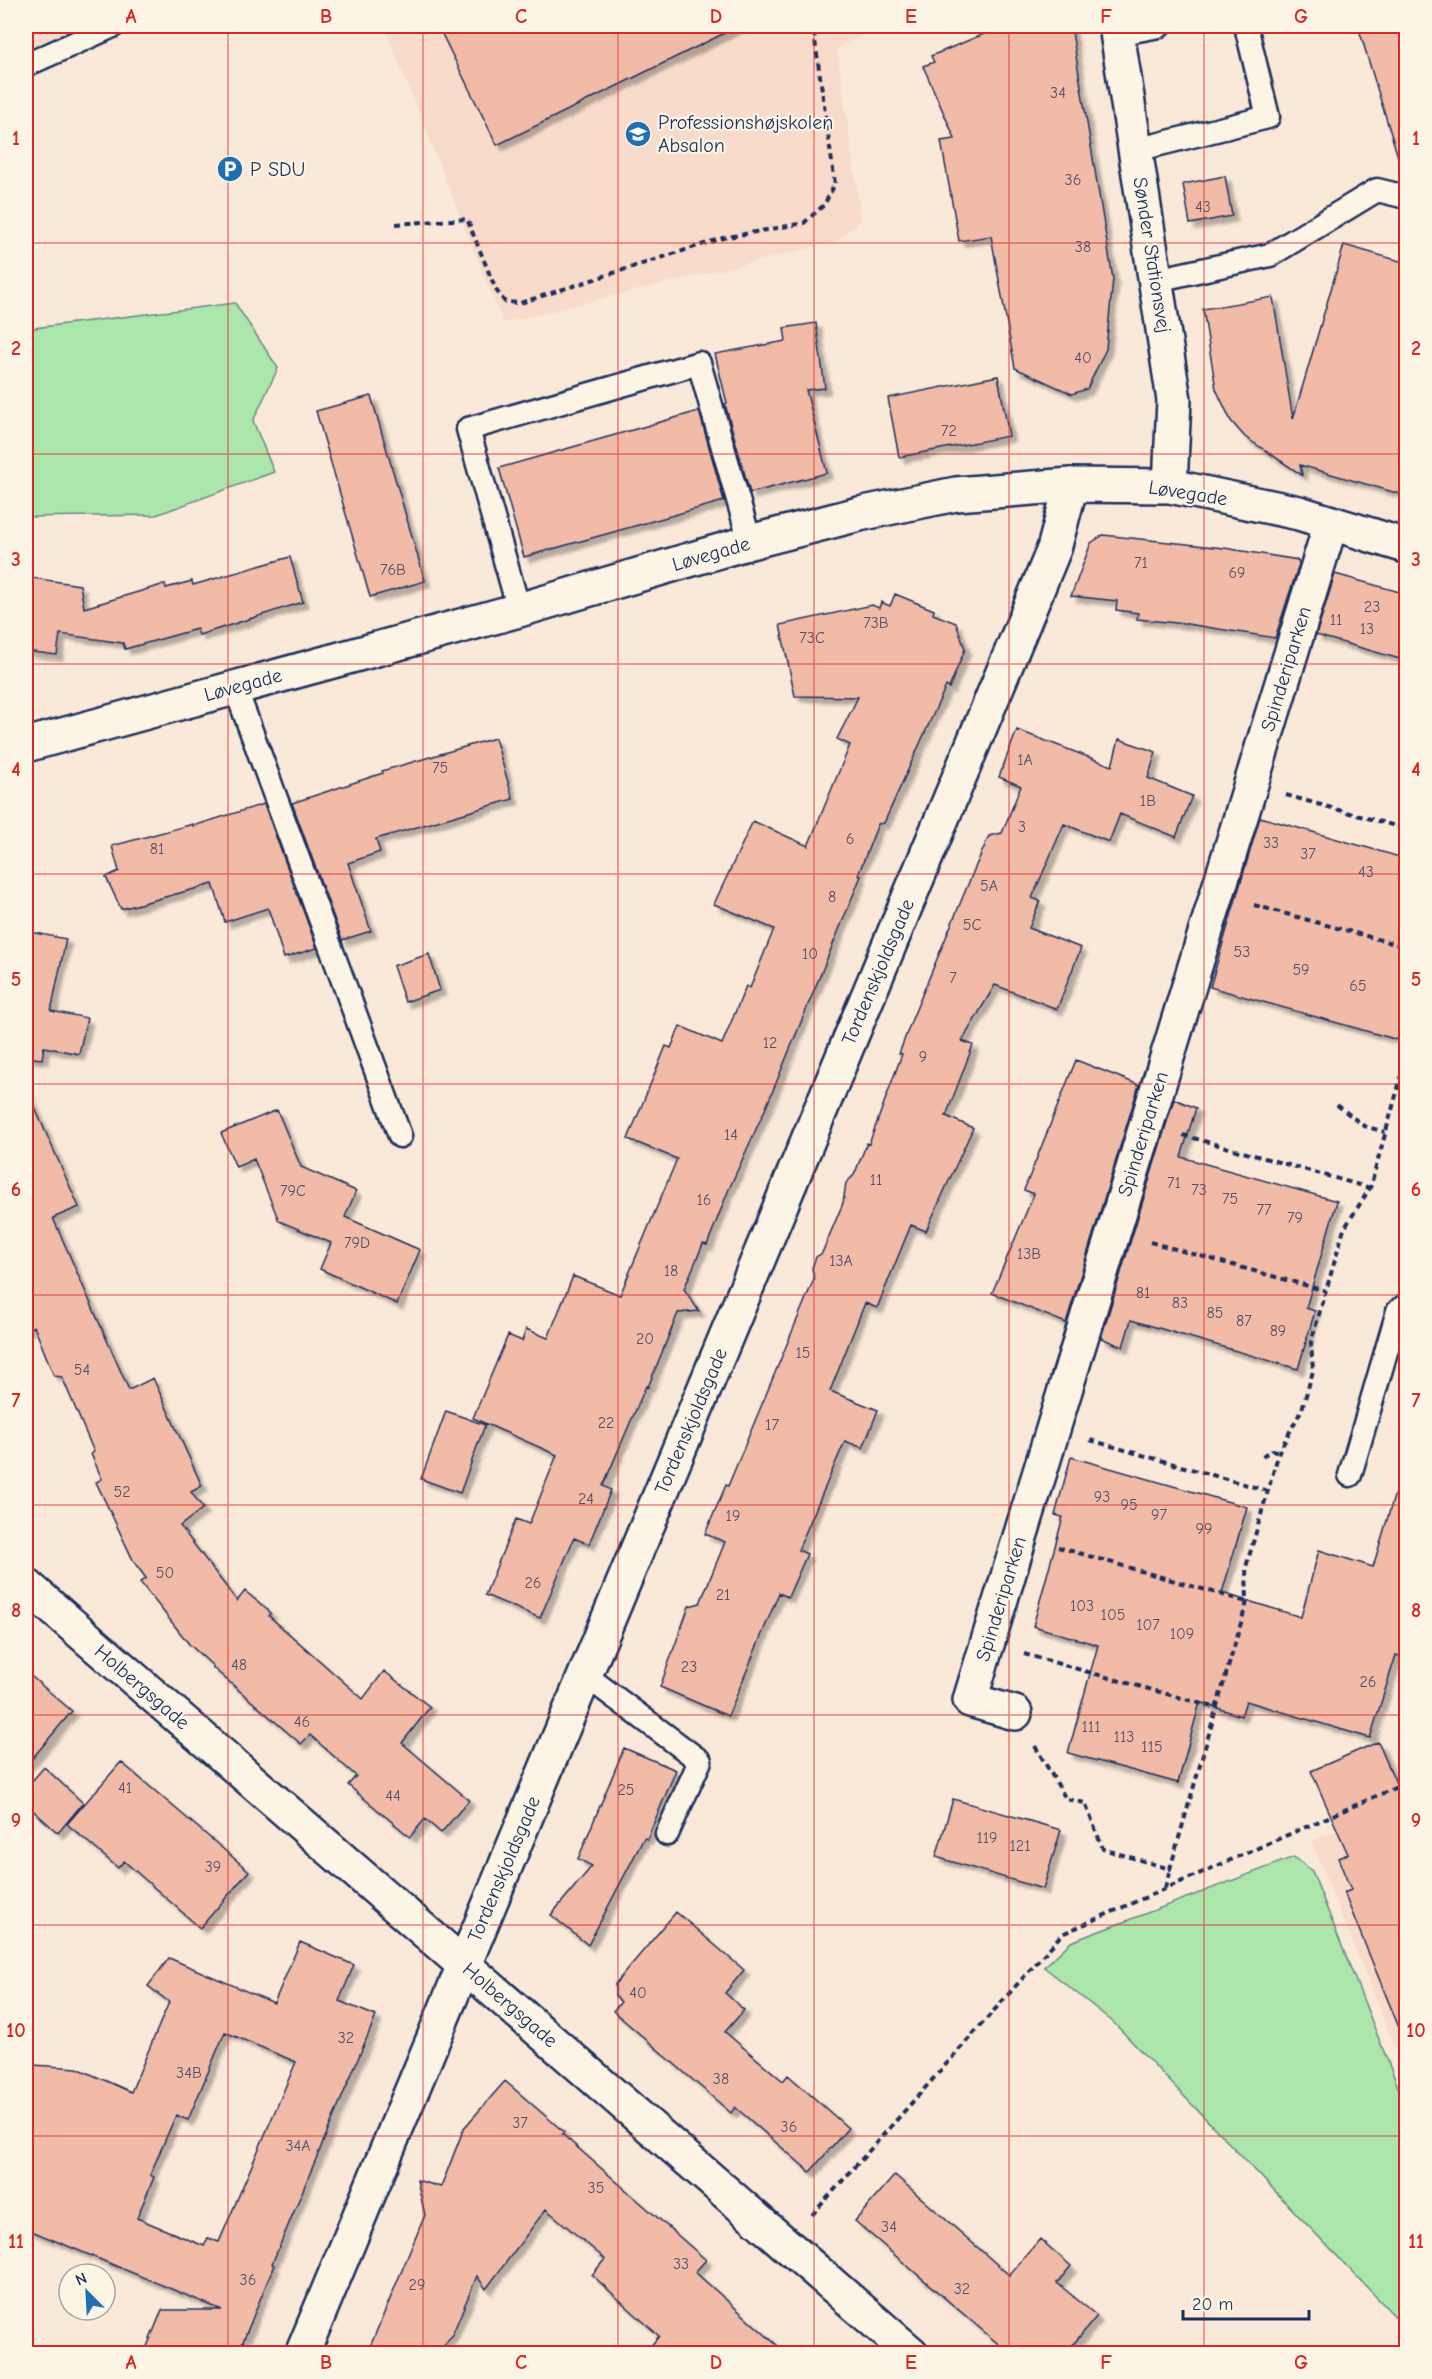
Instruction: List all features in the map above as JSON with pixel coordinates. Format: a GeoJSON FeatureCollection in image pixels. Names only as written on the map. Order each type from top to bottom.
{"type":"FeatureCollection","features":[{"type":"Feature","properties":{"kind":"street","name":"Sønder Stationsvej"},"geometry":{"type":"LineString","coordinates":[[1117,30],[1174,400],[1170,486]]}},
{"type":"Feature","properties":{"kind":"street","name":"Løvegade"},"geometry":{"type":"LineString","coordinates":[[26,745],[519,610],[750,542],[859,514],[956,495],[1071,485],[1170,486],[1299,513],[1407,546]]}},
{"type":"Feature","properties":{"kind":"street","name":"Tordenskjoldsgade"},"geometry":{"type":"LineString","coordinates":[[302,2354],[1054,549],[1071,485]]}},
{"type":"Feature","properties":{"kind":"street","name":"Spinderiparken"},"geometry":{"type":"LineString","coordinates":[[1015,1713],[970,1700],[1331,523]]}},
{"type":"Feature","properties":{"kind":"street","name":"Holbergsgade"},"geometry":{"type":"LineString","coordinates":[[26,1585],[912,2354]]}},
{"type":"Feature","properties":{"kind":"lane"},"geometry":{"type":"LineString","coordinates":[[26,65],[113,26]]}},
{"type":"Feature","properties":{"kind":"lane"},"geometry":{"type":"LineString","coordinates":[[1117,30],[1158,26]]}},
{"type":"Feature","properties":{"kind":"lane"},"geometry":{"type":"LineString","coordinates":[[1136,150],[1268,117],[1246,26]]}},
{"type":"Feature","properties":{"kind":"lane"},"geometry":{"type":"LineString","coordinates":[[1156,280],[1270,255],[1377,190],[1407,197]]}},
{"type":"Feature","properties":{"kind":"lane"},"geometry":{"type":"LineString","coordinates":[[519,610],[468,429],[699,363],[750,542]]}},
{"type":"Feature","properties":{"kind":"lane"},"geometry":{"type":"LineString","coordinates":[[235,687],[400,1136]]}},
{"type":"Feature","properties":{"kind":"lane"},"geometry":{"type":"LineString","coordinates":[[1350,1475],[1398,1311],[1407,1305]]}},
{"type":"Feature","properties":{"kind":"lane"},"geometry":{"type":"LineString","coordinates":[[585,1675],[700,1761],[667,1834]]}},
{"type":"Feature","properties":{"kind":"path"},"geometry":{"type":"LineString","coordinates":[[396,224],[467,219],[496,290],[505,302],[520,303],[723,238],[804,223],[824,205],[835,184],[813,26]]}},
{"type":"Feature","properties":{"kind":"path"},"geometry":{"type":"LineString","coordinates":[[1251,784],[1407,829]]}},
{"type":"Feature","properties":{"kind":"path"},"geometry":{"type":"LineString","coordinates":[[1217,895],[1407,947]]}},
{"type":"Feature","properties":{"kind":"path"},"geometry":{"type":"LineString","coordinates":[[1164,1889],[1247,1602],[1246,1567],[1280,1452],[1302,1409],[1313,1371],[1311,1342],[1344,1229],[1370,1188],[1384,1132],[1407,1060]]}},
{"type":"Feature","properties":{"kind":"path"},"geometry":{"type":"LineString","coordinates":[[1337,1105],[1364,1126],[1384,1132]]}},
{"type":"Feature","properties":{"kind":"path"},"geometry":{"type":"LineString","coordinates":[[1147,1124],[1370,1188]]}},
{"type":"Feature","properties":{"kind":"path"},"geometry":{"type":"LineString","coordinates":[[1113,1232],[1326,1291]]}},
{"type":"Feature","properties":{"kind":"path"},"geometry":{"type":"LineString","coordinates":[[1053,1429],[1268,1491]]}},
{"type":"Feature","properties":{"kind":"path"},"geometry":{"type":"LineString","coordinates":[[1262,1456],[1273,1450],[1280,1452]]}},
{"type":"Feature","properties":{"kind":"path"},"geometry":{"type":"LineString","coordinates":[[1020,1536],[1247,1602]]}},
{"type":"Feature","properties":{"kind":"path"},"geometry":{"type":"LineString","coordinates":[[987,1643],[1217,1708]]}},
{"type":"Feature","properties":{"kind":"path"},"geometry":{"type":"LineString","coordinates":[[1015,1713],[1066,1799],[1085,1803],[1102,1849],[1170,1869]]}},
{"type":"Feature","properties":{"kind":"path"},"geometry":{"type":"LineString","coordinates":[[785,2245],[1062,1934],[1407,1783]]}},
{"type":"Feature","properties":{"kind":"shaded area"},"geometry":{"type":"Polygon","coordinates":[[[26,26],[84,26],[26,49],[26,26]]]}},
{"type":"Feature","properties":{"kind":"shaded area","name":"Professionshøjskolen Absalon"},"geometry":{"type":"Polygon","coordinates":[[[384,26],[881,26],[837,48],[861,220],[835,242],[503,323],[384,26]]]}},
{"type":"Feature","properties":{"kind":"shaded area"},"geometry":{"type":"Polygon","coordinates":[[[1406,1801],[1406,2074],[1311,1841],[1406,1801]]]}},
{"type":"Feature","properties":{"kind":"green space"},"geometry":{"type":"Polygon","coordinates":[[[235,303],[278,368],[253,421],[274,472],[156,515],[26,517],[26,329],[235,303]]]}},
{"type":"Feature","properties":{"kind":"green space"},"geometry":{"type":"Polygon","coordinates":[[[1294,1857],[1312,1871],[1406,2107],[1406,2328],[1113,2022],[1044,1967],[1071,1942],[1294,1857]]]}},
{"type":"Feature","properties":{"kind":"building"},"geometry":{"type":"Polygon","coordinates":[[[438,26],[739,26],[497,145],[438,26]]]}},
{"type":"Feature","properties":{"kind":"building"},"geometry":{"type":"Polygon","coordinates":[[[1003,26],[1071,26],[1113,279],[1106,349],[1087,389],[1072,394],[1015,368],[991,236],[959,241],[941,141],[955,139],[923,66],[934,62],[931,56],[1003,26]]]}},
{"type":"Feature","properties":{"kind":"building"},"geometry":{"type":"Polygon","coordinates":[[[1358,26],[1407,26],[1407,156],[1398,157],[1358,26]]]}},
{"type":"Feature","properties":{"kind":"building"},"geometry":{"type":"Polygon","coordinates":[[[1225,176],[1232,216],[1190,224],[1183,184],[1225,176]]]}},
{"type":"Feature","properties":{"kind":"building"},"geometry":{"type":"Polygon","coordinates":[[[1344,245],[1407,263],[1407,496],[1300,465],[1302,475],[1245,437],[1231,421],[1216,389],[1203,309],[1273,297],[1293,419],[1344,245]]]}},
{"type":"Feature","properties":{"kind":"building"},"geometry":{"type":"Polygon","coordinates":[[[816,323],[825,388],[806,390],[827,473],[750,493],[725,404],[727,403],[715,354],[786,341],[784,328],[816,323]]]}},
{"type":"Feature","properties":{"kind":"building"},"geometry":{"type":"Polygon","coordinates":[[[998,376],[1009,436],[899,457],[888,398],[998,376]]]}},
{"type":"Feature","properties":{"kind":"building"},"geometry":{"type":"Polygon","coordinates":[[[371,396],[425,581],[370,597],[316,411],[371,396]]]}},
{"type":"Feature","properties":{"kind":"building"},"geometry":{"type":"Polygon","coordinates":[[[699,411],[724,501],[524,557],[499,468],[699,411]]]}},
{"type":"Feature","properties":{"kind":"building"},"geometry":{"type":"Polygon","coordinates":[[[1103,535],[1224,548],[1298,560],[1299,564],[1275,638],[1187,624],[1137,619],[1138,613],[1116,610],[1117,601],[1071,596],[1091,543],[1103,535]]]}},
{"type":"Feature","properties":{"kind":"building"},"geometry":{"type":"Polygon","coordinates":[[[290,557],[303,602],[199,635],[197,629],[125,649],[123,643],[60,634],[57,655],[26,651],[26,577],[80,585],[84,608],[165,584],[166,588],[192,581],[193,585],[290,557]]]}},
{"type":"Feature","properties":{"kind":"building"},"geometry":{"type":"Polygon","coordinates":[[[1335,574],[1407,594],[1407,661],[1316,635],[1335,574]]]}},
{"type":"Feature","properties":{"kind":"building"},"geometry":{"type":"Polygon","coordinates":[[[895,594],[934,610],[933,614],[956,623],[965,649],[949,688],[946,686],[884,823],[878,824],[858,875],[861,876],[767,1105],[729,1189],[707,1245],[703,1244],[684,1289],[699,1311],[678,1313],[648,1387],[646,1386],[603,1486],[611,1490],[589,1544],[574,1538],[540,1618],[485,1595],[516,1519],[529,1524],[557,1455],[473,1418],[508,1335],[522,1341],[526,1329],[548,1338],[573,1276],[620,1295],[677,1159],[628,1139],[666,1046],[671,1048],[680,1026],[722,1044],[746,986],[750,988],[774,929],[714,904],[753,821],[808,846],[850,745],[837,739],[858,697],[795,696],[780,625],[872,605],[879,608],[881,602],[890,606],[895,594]]]}},
{"type":"Feature","properties":{"kind":"building"},"geometry":{"type":"Polygon","coordinates":[[[1017,730],[1112,766],[1119,739],[1156,752],[1148,778],[1192,796],[1176,837],[1120,814],[1109,842],[1064,824],[1032,898],[1040,901],[1029,928],[1081,948],[1057,1009],[995,985],[962,1041],[973,1045],[946,1116],[973,1128],[926,1231],[911,1225],[877,1308],[865,1303],[830,1391],[878,1410],[863,1448],[845,1441],[798,1550],[807,1554],[788,1597],[779,1593],[728,1716],[660,1687],[689,1606],[700,1603],[725,1542],[705,1534],[726,1485],[728,1486],[814,1279],[812,1268],[816,1257],[822,1253],[843,1203],[846,1183],[854,1175],[867,1143],[869,1144],[902,1054],[899,1054],[912,1019],[974,870],[989,836],[1002,833],[1021,786],[999,777],[1017,730]]]}},
{"type":"Feature","properties":{"kind":"building"},"geometry":{"type":"Polygon","coordinates":[[[495,738],[513,799],[376,839],[380,852],[348,863],[371,931],[342,940],[292,803],[383,773],[382,771],[495,738]]]}},
{"type":"Feature","properties":{"kind":"building"},"geometry":{"type":"Polygon","coordinates":[[[264,804],[317,948],[284,958],[268,908],[225,922],[213,884],[121,909],[106,877],[119,871],[112,846],[193,824],[193,826],[264,804]]]}},
{"type":"Feature","properties":{"kind":"building"},"geometry":{"type":"Polygon","coordinates":[[[1260,817],[1407,859],[1407,1010],[1398,1040],[1210,987],[1260,817]]]}},
{"type":"Feature","properties":{"kind":"building"},"geometry":{"type":"Polygon","coordinates":[[[26,931],[66,939],[51,1011],[87,1018],[79,1054],[44,1047],[42,1059],[26,1057],[26,931]]]}},
{"type":"Feature","properties":{"kind":"building"},"geometry":{"type":"Polygon","coordinates":[[[429,954],[440,990],[405,1002],[393,966],[429,954]]]}},
{"type":"Feature","properties":{"kind":"building"},"geometry":{"type":"Polygon","coordinates":[[[1076,1060],[1139,1085],[1066,1323],[992,1293],[1034,1194],[1024,1190],[1076,1060]]]}},
{"type":"Feature","properties":{"kind":"building"},"geometry":{"type":"Polygon","coordinates":[[[26,1088],[79,1207],[53,1218],[129,1390],[153,1378],[202,1486],[191,1492],[203,1508],[180,1526],[237,1601],[245,1591],[271,1613],[269,1616],[363,1699],[384,1671],[430,1707],[402,1743],[469,1800],[441,1833],[425,1819],[410,1837],[348,1785],[356,1776],[310,1735],[301,1744],[212,1667],[189,1644],[140,1582],[146,1578],[134,1562],[96,1482],[102,1479],[91,1454],[94,1452],[62,1377],[54,1376],[34,1326],[26,1330],[26,1088]]]}},
{"type":"Feature","properties":{"kind":"building"},"geometry":{"type":"Polygon","coordinates":[[[1174,1099],[1196,1108],[1181,1157],[1337,1201],[1306,1308],[1315,1311],[1298,1369],[1131,1320],[1123,1347],[1101,1338],[1174,1099]]]}},
{"type":"Feature","properties":{"kind":"building"},"geometry":{"type":"Polygon","coordinates":[[[277,1110],[301,1167],[356,1191],[345,1217],[420,1250],[397,1304],[320,1269],[331,1243],[279,1221],[254,1159],[236,1167],[221,1133],[277,1110]]]}},
{"type":"Feature","properties":{"kind":"building"},"geometry":{"type":"Polygon","coordinates":[[[446,1411],[485,1425],[460,1493],[421,1479],[446,1411]]]}},
{"type":"Feature","properties":{"kind":"building"},"geometry":{"type":"Polygon","coordinates":[[[1071,1457],[1247,1507],[1222,1593],[1301,1617],[1319,1550],[1373,1567],[1398,1483],[1407,1484],[1407,1658],[1396,1655],[1370,1738],[1246,1701],[1241,1716],[1200,1702],[1178,1783],[1068,1753],[1098,1645],[1033,1626],[1063,1517],[1055,1515],[1071,1457]]]}},
{"type":"Feature","properties":{"kind":"building"},"geometry":{"type":"Polygon","coordinates":[[[26,1672],[72,1711],[26,1766],[26,1672]]]}},
{"type":"Feature","properties":{"kind":"building"},"geometry":{"type":"Polygon","coordinates":[[[1378,1742],[1407,1808],[1405,2042],[1344,1893],[1351,1890],[1338,1858],[1348,1854],[1311,1771],[1378,1742]]]}},
{"type":"Feature","properties":{"kind":"building"},"geometry":{"type":"Polygon","coordinates":[[[624,1748],[676,1770],[647,1839],[644,1838],[588,1945],[551,1915],[592,1866],[578,1859],[624,1748]]]}},
{"type":"Feature","properties":{"kind":"building"},"geometry":{"type":"Polygon","coordinates":[[[121,1762],[249,1871],[200,1928],[124,1861],[118,1868],[67,1824],[121,1762]]]}},
{"type":"Feature","properties":{"kind":"building"},"geometry":{"type":"Polygon","coordinates":[[[44,1767],[83,1803],[58,1833],[26,1804],[26,1788],[44,1767]]]}},
{"type":"Feature","properties":{"kind":"building"},"geometry":{"type":"Polygon","coordinates":[[[953,1799],[1061,1830],[1043,1889],[936,1857],[953,1799]]]}},
{"type":"Feature","properties":{"kind":"building"},"geometry":{"type":"Polygon","coordinates":[[[676,1912],[744,1970],[725,1993],[744,2010],[725,2032],[783,2081],[788,2075],[848,2128],[810,2172],[735,2107],[731,2113],[613,2011],[621,2002],[615,1996],[615,1984],[676,1912]]]}},
{"type":"Feature","properties":{"kind":"building"},"geometry":{"type":"Polygon","coordinates":[[[300,1942],[354,1965],[339,2001],[376,2016],[272,2264],[274,2265],[238,2354],[144,2354],[162,2310],[222,2310],[117,2266],[117,2262],[106,2262],[29,2230],[26,2199],[26,2131],[34,2065],[77,2068],[131,2092],[169,2002],[148,1986],[169,1958],[274,2003],[300,1942]],[[225,2032],[188,2120],[176,2115],[150,2175],[154,2177],[137,2218],[204,2246],[208,2238],[219,2242],[296,2062],[225,2032]]]}},
{"type":"Feature","properties":{"kind":"building"},"geometry":{"type":"Polygon","coordinates":[[[505,2081],[706,2260],[695,2272],[787,2354],[644,2354],[659,2336],[592,2275],[605,2259],[546,2209],[486,2289],[477,2276],[453,2333],[438,2354],[367,2354],[425,2215],[417,2180],[441,2187],[464,2128],[505,2081]]]}},
{"type":"Feature","properties":{"kind":"building"},"geometry":{"type":"Polygon","coordinates":[[[895,2175],[1009,2275],[1040,2239],[1071,2266],[1057,2283],[1097,2316],[1065,2354],[1010,2354],[855,2221],[895,2175]]]}},
{"type":"Feature","properties":{"kind":"place","name":"Professionshøjskolen Absalon"},"geometry":{"type":"Point","coordinates":[638,134]}},
{"type":"Feature","properties":{"kind":"place","name":"P SDU"},"geometry":{"type":"Point","coordinates":[230,169]}}]}
